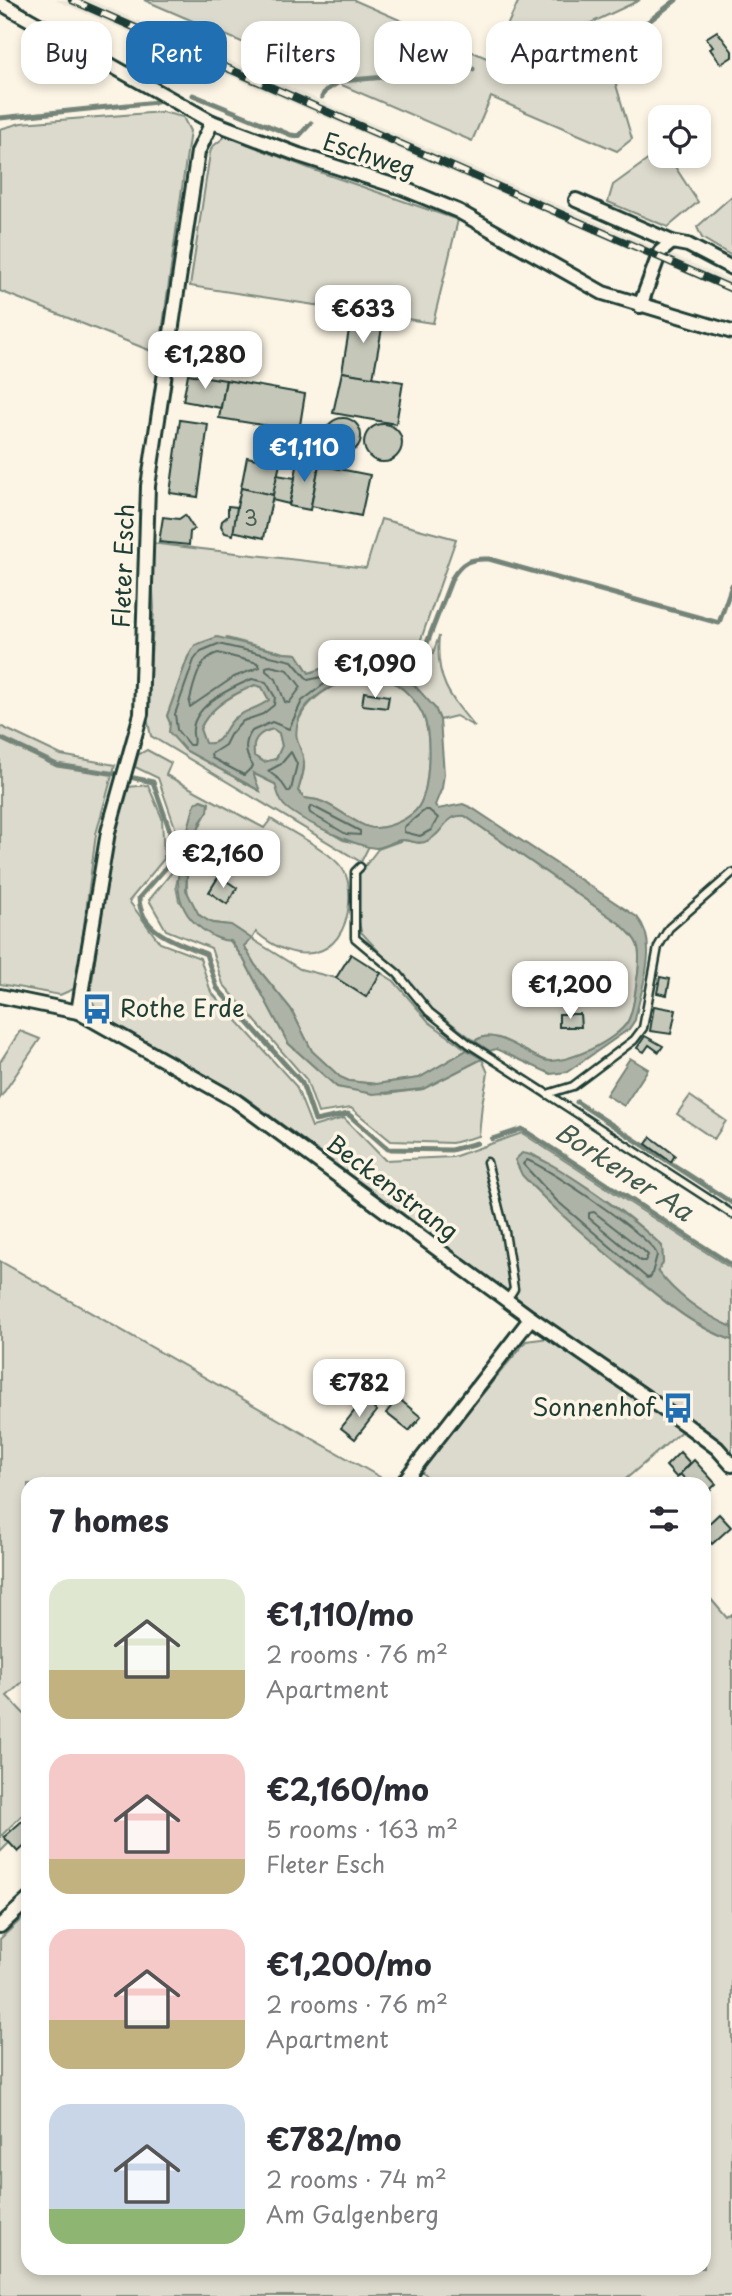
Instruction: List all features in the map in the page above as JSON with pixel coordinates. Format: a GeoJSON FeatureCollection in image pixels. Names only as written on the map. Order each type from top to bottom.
{"type":"FeatureCollection","features":[{"type":"Feature","properties":{"kind":"street","name":"Eschweg"},"geometry":{"type":"LineString","coordinates":[[0,3],[212,122],[299,155],[402,188],[458,211],[591,288],[640,306],[732,332]]}},
{"type":"Feature","properties":{"kind":"street","name":"Fleter Esch"},"geometry":{"type":"LineString","coordinates":[[78,1012],[108,832],[141,714],[148,486],[198,152],[212,122]]}},
{"type":"Feature","properties":{"kind":"street"},"geometry":{"type":"LineString","coordinates":[[576,200],[672,242],[688,245],[732,268]]}},
{"type":"Feature","properties":{"kind":"street"},"geometry":{"type":"LineString","coordinates":[[640,306],[660,252],[672,242]]}},
{"type":"Feature","properties":{"kind":"street","name":"Beckenstrang"},"geometry":{"type":"LineString","coordinates":[[0,996],[78,1012],[236,1101],[531,1318],[689,1427],[717,1448],[732,1465]]}},
{"type":"Feature","properties":{"kind":"street"},"geometry":{"type":"LineString","coordinates":[[407,1477],[531,1318]]}},
{"type":"Feature","properties":{"kind":"street"},"geometry":{"type":"LineString","coordinates":[[0,1926],[21,1906]]}},
{"type":"Feature","properties":{"kind":"lane"},"geometry":{"type":"LineString","coordinates":[[360,867],[355,872],[355,938],[398,974],[429,1012],[469,1044],[732,1214]]}},
{"type":"Feature","properties":{"kind":"lane"},"geometry":{"type":"LineString","coordinates":[[547,1094],[573,1086],[634,1040],[643,1027],[658,947],[669,928],[732,873]]}},
{"type":"Feature","properties":{"kind":"lane"},"geometry":{"type":"LineString","coordinates":[[487,1162],[505,1232],[514,1289],[506,1300]]}},
{"type":"Feature","properties":{"kind":"shaded area"},"geometry":{"type":"Polygon","coordinates":[[[55,0],[91,0],[139,21],[126,21],[126,31],[112,25],[112,21],[103,21],[55,0]]]}},
{"type":"Feature","properties":{"kind":"shaded area"},"geometry":{"type":"Polygon","coordinates":[[[144,0],[354,0],[402,21],[374,21],[374,84],[472,84],[472,52],[486,58],[486,84],[616,84],[632,139],[617,151],[491,97],[472,141],[339,84],[360,84],[360,21],[241,21],[241,42],[227,36],[227,21],[193,21],[144,0]]]}},
{"type":"Feature","properties":{"kind":"shaded area"},"geometry":{"type":"Polygon","coordinates":[[[519,0],[640,0],[595,21],[509,21],[519,0]]]}},
{"type":"Feature","properties":{"kind":"shaded area"},"geometry":{"type":"Polygon","coordinates":[[[227,60],[241,66],[241,81],[227,75],[227,60]]]}},
{"type":"Feature","properties":{"kind":"shaded area"},"geometry":{"type":"Polygon","coordinates":[[[248,84],[283,84],[732,281],[732,294],[248,84]]]}},
{"type":"Feature","properties":{"kind":"shaded area"},"geometry":{"type":"Polygon","coordinates":[[[162,112],[183,117],[190,131],[159,354],[0,291],[0,129],[21,123],[162,112]]]}},
{"type":"Feature","properties":{"kind":"shaded area"},"geometry":{"type":"Polygon","coordinates":[[[226,136],[458,220],[433,323],[190,286],[210,153],[212,147],[226,136]]]}},
{"type":"Feature","properties":{"kind":"shaded area"},"geometry":{"type":"Polygon","coordinates":[[[648,160],[648,168],[676,168],[698,202],[668,227],[608,202],[613,185],[648,160]]]}},
{"type":"Feature","properties":{"kind":"shaded area"},"geometry":{"type":"Polygon","coordinates":[[[732,196],[732,256],[702,238],[697,227],[732,196]]]}},
{"type":"Feature","properties":{"kind":"shaded area"},"geometry":{"type":"Polygon","coordinates":[[[381,519],[456,539],[418,648],[427,655],[433,653],[439,636],[438,651],[442,676],[451,696],[475,727],[456,716],[440,720],[435,708],[375,660],[309,673],[297,654],[227,638],[188,657],[167,716],[185,750],[258,790],[252,773],[275,784],[284,805],[343,840],[369,846],[361,862],[151,736],[147,718],[154,608],[150,543],[366,568],[381,519]]]}},
{"type":"Feature","properties":{"kind":"shaded area"},"geometry":{"type":"Polygon","coordinates":[[[377,672],[404,690],[419,708],[426,724],[429,747],[426,787],[419,806],[401,821],[371,828],[327,804],[304,798],[298,791],[304,761],[296,744],[296,729],[301,716],[321,694],[349,679],[377,672]]]}},
{"type":"Feature","properties":{"kind":"shaded area"},"geometry":{"type":"Polygon","coordinates":[[[255,685],[262,687],[269,700],[237,717],[215,743],[205,744],[200,729],[209,714],[231,697],[255,685]]]}},
{"type":"Feature","properties":{"kind":"shaded area"},"geometry":{"type":"Polygon","coordinates":[[[0,726],[61,755],[115,765],[96,834],[76,988],[60,995],[0,984],[0,726]]]}},
{"type":"Feature","properties":{"kind":"shaded area"},"geometry":{"type":"Polygon","coordinates":[[[272,729],[279,733],[282,746],[276,759],[264,762],[254,756],[255,741],[259,735],[272,729]]]}},
{"type":"Feature","properties":{"kind":"shaded area"},"geometry":{"type":"Polygon","coordinates":[[[147,750],[171,763],[166,775],[264,828],[271,819],[328,854],[344,872],[348,880],[349,895],[345,923],[337,938],[327,947],[315,952],[301,953],[271,943],[256,932],[252,939],[300,969],[336,978],[381,973],[394,981],[429,1022],[467,1050],[419,1078],[376,1084],[349,1081],[340,1077],[312,1051],[291,1009],[255,965],[244,946],[251,939],[231,926],[205,919],[193,908],[188,895],[188,866],[196,835],[208,811],[195,804],[176,886],[179,901],[230,941],[244,960],[288,1043],[337,1087],[387,1094],[423,1089],[482,1059],[488,1073],[479,1136],[452,1143],[391,1141],[351,1108],[318,1113],[306,1079],[223,984],[211,948],[166,930],[149,900],[172,872],[176,830],[158,778],[135,767],[138,755],[147,750]]]}},
{"type":"Feature","properties":{"kind":"shaded area"},"geometry":{"type":"Polygon","coordinates":[[[148,785],[162,818],[164,859],[129,901],[160,943],[200,958],[211,992],[296,1086],[312,1127],[344,1118],[385,1160],[453,1157],[522,1133],[732,1269],[732,1327],[691,1304],[674,1289],[658,1271],[663,1263],[662,1246],[648,1233],[600,1196],[532,1154],[532,1186],[610,1257],[670,1306],[706,1329],[732,1340],[732,1456],[714,1436],[516,1298],[245,1097],[100,1017],[90,996],[112,836],[128,787],[148,785]]]}},
{"type":"Feature","properties":{"kind":"shaded area"},"geometry":{"type":"Polygon","coordinates":[[[456,815],[465,816],[619,923],[635,940],[639,957],[633,1004],[628,1021],[613,1036],[590,1050],[553,1061],[536,1057],[500,1039],[483,1037],[475,1041],[432,1009],[361,932],[358,916],[359,874],[378,849],[403,840],[419,843],[437,834],[448,820],[456,815]]]}},
{"type":"Feature","properties":{"kind":"shaded area"},"geometry":{"type":"Polygon","coordinates":[[[20,1031],[40,1039],[0,1098],[0,1062],[20,1031]]]}},
{"type":"Feature","properties":{"kind":"shaded area"},"geometry":{"type":"Polygon","coordinates":[[[690,1096],[726,1121],[714,1139],[677,1114],[690,1096]]]}},
{"type":"Feature","properties":{"kind":"shaded area"},"geometry":{"type":"Polygon","coordinates":[[[0,1261],[380,1477],[21,1477],[21,1683],[7,1696],[21,1711],[21,1816],[2,1835],[9,1843],[0,1852],[0,1261]]]}},
{"type":"Feature","properties":{"kind":"shaded area"},"geometry":{"type":"Polygon","coordinates":[[[549,1338],[684,1429],[628,1477],[426,1477],[420,1470],[526,1341],[549,1338]]]}},
{"type":"Feature","properties":{"kind":"shaded area"},"geometry":{"type":"Polygon","coordinates":[[[711,1599],[727,1618],[732,1614],[732,2296],[0,2296],[0,1939],[21,1920],[21,2275],[711,2275],[711,1599]]]}},
{"type":"Feature","properties":{"kind":"water"},"geometry":{"type":"Polygon","coordinates":[[[217,637],[297,654],[309,673],[327,667],[337,651],[375,660],[407,677],[435,708],[440,720],[444,774],[435,805],[438,809],[463,804],[472,808],[637,917],[644,928],[647,967],[635,1020],[629,1029],[567,1072],[551,1074],[496,1049],[490,1051],[475,1041],[483,1037],[500,1039],[536,1057],[553,1061],[577,1055],[602,1043],[622,1028],[630,1016],[639,965],[639,951],[635,940],[619,923],[465,816],[448,821],[433,838],[424,842],[401,840],[379,848],[367,846],[326,831],[289,810],[282,802],[275,784],[253,773],[260,791],[185,750],[169,732],[170,723],[167,716],[188,657],[195,645],[217,637]],[[377,672],[330,688],[309,703],[302,712],[298,722],[297,740],[304,764],[298,791],[304,798],[327,804],[364,825],[377,828],[401,821],[419,806],[426,787],[429,748],[423,715],[409,695],[377,672]],[[255,685],[230,697],[209,714],[200,729],[205,743],[219,740],[237,717],[269,700],[262,687],[255,685]],[[273,729],[259,735],[254,746],[254,756],[264,762],[276,759],[282,746],[279,733],[273,729]]]}},
{"type":"Feature","properties":{"kind":"water"},"geometry":{"type":"Polygon","coordinates":[[[201,800],[209,803],[208,811],[200,823],[187,873],[186,890],[199,915],[212,923],[231,925],[252,939],[244,946],[255,965],[291,1009],[312,1051],[340,1077],[349,1081],[376,1084],[419,1078],[467,1050],[482,1059],[423,1089],[373,1094],[337,1087],[288,1043],[231,941],[222,940],[202,929],[189,916],[181,902],[178,887],[181,853],[195,803],[201,800]]]}},
{"type":"Feature","properties":{"kind":"water"},"geometry":{"type":"Polygon","coordinates":[[[630,1058],[648,1069],[624,1106],[606,1095],[630,1058]]]}},
{"type":"Feature","properties":{"kind":"water"},"geometry":{"type":"Polygon","coordinates":[[[522,1153],[535,1157],[573,1178],[651,1236],[662,1246],[663,1263],[658,1271],[691,1304],[732,1327],[732,1340],[705,1328],[680,1312],[576,1227],[522,1175],[515,1160],[522,1153]]]}},
{"type":"Feature","properties":{"kind":"building"},"geometry":{"type":"Polygon","coordinates":[[[717,31],[732,51],[732,57],[721,64],[706,38],[717,31]]]}},
{"type":"Feature","properties":{"kind":"building"},"geometry":{"type":"Polygon","coordinates":[[[352,312],[384,317],[373,378],[342,372],[352,312]]]}},
{"type":"Feature","properties":{"kind":"building"},"geometry":{"type":"Polygon","coordinates":[[[342,372],[403,382],[396,424],[333,413],[342,372]]]}},
{"type":"Feature","properties":{"kind":"building"},"geometry":{"type":"Polygon","coordinates":[[[188,374],[226,380],[221,408],[183,401],[188,374]]]}},
{"type":"Feature","properties":{"kind":"building"},"geometry":{"type":"Polygon","coordinates":[[[226,380],[305,394],[299,431],[219,418],[226,380]]]}},
{"type":"Feature","properties":{"kind":"building"},"geometry":{"type":"Polygon","coordinates":[[[343,418],[355,424],[361,436],[355,448],[343,454],[331,448],[325,436],[331,424],[343,418]]]}},
{"type":"Feature","properties":{"kind":"building"},"geometry":{"type":"Polygon","coordinates":[[[180,420],[208,424],[198,497],[170,493],[180,420]]]}},
{"type":"Feature","properties":{"kind":"building"},"geometry":{"type":"Polygon","coordinates":[[[383,424],[396,430],[402,443],[396,456],[383,462],[370,456],[364,443],[370,430],[383,424]]]}},
{"type":"Feature","properties":{"kind":"building"},"geometry":{"type":"Polygon","coordinates":[[[247,457],[280,464],[273,495],[241,488],[247,457]]]}},
{"type":"Feature","properties":{"kind":"building"},"geometry":{"type":"Polygon","coordinates":[[[299,457],[320,461],[310,510],[289,506],[299,457]]]}},
{"type":"Feature","properties":{"kind":"building"},"geometry":{"type":"Polygon","coordinates":[[[319,465],[370,475],[361,516],[311,506],[319,465]]]}},
{"type":"Feature","properties":{"kind":"building"},"geometry":{"type":"Polygon","coordinates":[[[277,475],[295,478],[289,504],[272,500],[277,475]]]}},
{"type":"Feature","properties":{"kind":"building"},"geometry":{"type":"Polygon","coordinates":[[[241,488],[273,495],[264,538],[232,531],[241,488]]]}},
{"type":"Feature","properties":{"kind":"building"},"geometry":{"type":"Polygon","coordinates":[[[228,506],[237,507],[233,535],[225,533],[221,526],[228,516],[228,506]]]}},
{"type":"Feature","properties":{"kind":"building"},"geometry":{"type":"Polygon","coordinates":[[[185,515],[194,529],[190,532],[189,545],[159,542],[163,517],[179,519],[185,515]]]}},
{"type":"Feature","properties":{"kind":"building"},"geometry":{"type":"Polygon","coordinates":[[[364,692],[389,696],[387,708],[362,705],[364,692]]]}},
{"type":"Feature","properties":{"kind":"building"},"geometry":{"type":"Polygon","coordinates":[[[219,876],[237,888],[227,904],[209,892],[219,876]]]}},
{"type":"Feature","properties":{"kind":"building"},"geometry":{"type":"Polygon","coordinates":[[[351,954],[381,973],[366,997],[336,978],[351,954]]]}},
{"type":"Feature","properties":{"kind":"building"},"geometry":{"type":"Polygon","coordinates":[[[660,977],[670,979],[667,995],[657,993],[660,977]]]}},
{"type":"Feature","properties":{"kind":"building"},"geometry":{"type":"Polygon","coordinates":[[[654,1006],[676,1010],[671,1034],[650,1031],[654,1006]]]}},
{"type":"Feature","properties":{"kind":"building"},"geometry":{"type":"Polygon","coordinates":[[[559,1014],[580,1014],[581,1027],[559,1027],[559,1014]]]}},
{"type":"Feature","properties":{"kind":"building"},"geometry":{"type":"Polygon","coordinates":[[[645,1036],[663,1046],[659,1052],[649,1045],[644,1052],[637,1048],[645,1036]]]}},
{"type":"Feature","properties":{"kind":"building"},"geometry":{"type":"Polygon","coordinates":[[[651,1137],[675,1155],[671,1162],[646,1144],[651,1137]]]}},
{"type":"Feature","properties":{"kind":"building"},"geometry":{"type":"Polygon","coordinates":[[[398,1398],[421,1417],[409,1431],[386,1413],[398,1398]]]}},
{"type":"Feature","properties":{"kind":"building"},"geometry":{"type":"Polygon","coordinates":[[[363,1400],[377,1411],[355,1439],[341,1428],[363,1400]]]}},
{"type":"Feature","properties":{"kind":"building"},"geometry":{"type":"Polygon","coordinates":[[[680,1452],[690,1463],[678,1477],[666,1466],[680,1452]]]}},
{"type":"Feature","properties":{"kind":"building"},"geometry":{"type":"Polygon","coordinates":[[[694,1460],[710,1477],[683,1477],[680,1474],[694,1460]]]}},
{"type":"Feature","properties":{"kind":"building"},"geometry":{"type":"Polygon","coordinates":[[[719,1514],[731,1527],[712,1544],[711,1543],[711,1521],[719,1514]]]}},
{"type":"Feature","properties":{"kind":"building"},"geometry":{"type":"Polygon","coordinates":[[[21,1822],[21,1849],[18,1852],[4,1837],[21,1822]]]}},
{"type":"Feature","properties":{"kind":"waterway"},"geometry":{"type":"LineString","coordinates":[[649,21],[676,0]]}},
{"type":"Feature","properties":{"kind":"waterway"},"geometry":{"type":"LineString","coordinates":[[322,97],[325,91],[341,81],[473,69]]}},
{"type":"Feature","properties":{"kind":"waterway"},"geometry":{"type":"LineString","coordinates":[[193,95],[291,135],[299,136],[311,123]]}},
{"type":"Feature","properties":{"kind":"waterway"},"geometry":{"type":"LineString","coordinates":[[0,118],[157,102]]}},
{"type":"Feature","properties":{"kind":"waterway"},"geometry":{"type":"LineString","coordinates":[[412,682],[452,578],[459,568],[472,560],[489,559],[719,623],[732,585]]}},
{"type":"Feature","properties":{"kind":"waterway","name":"Borkener Aa"},"geometry":{"type":"LineString","coordinates":[[0,738],[57,765],[116,774]]}},
{"type":"Feature","properties":{"kind":"waterway"},"geometry":{"type":"LineString","coordinates":[[134,778],[153,782],[170,831],[169,864],[139,898],[146,920],[173,941],[206,954],[217,988],[302,1083],[315,1121],[348,1114],[388,1149],[451,1150],[477,1143]]}},
{"type":"Feature","properties":{"kind":"waterway"},"geometry":{"type":"LineString","coordinates":[[577,1102],[732,1203]]}},
{"type":"Feature","properties":{"kind":"waterway","name":"Borkener Aa"},"geometry":{"type":"LineString","coordinates":[[492,1139],[522,1129],[732,1265]]}},
{"type":"Feature","properties":{"kind":"railway"},"geometry":{"type":"LineString","coordinates":[[72,0],[732,289]]}},
{"type":"Feature","properties":{"kind":"place","name":"Rothe Erde"},"geometry":{"type":"Point","coordinates":[97,1009]}},
{"type":"Feature","properties":{"kind":"place","name":"Sonnenhof"},"geometry":{"type":"Point","coordinates":[678,1408]}}]}
